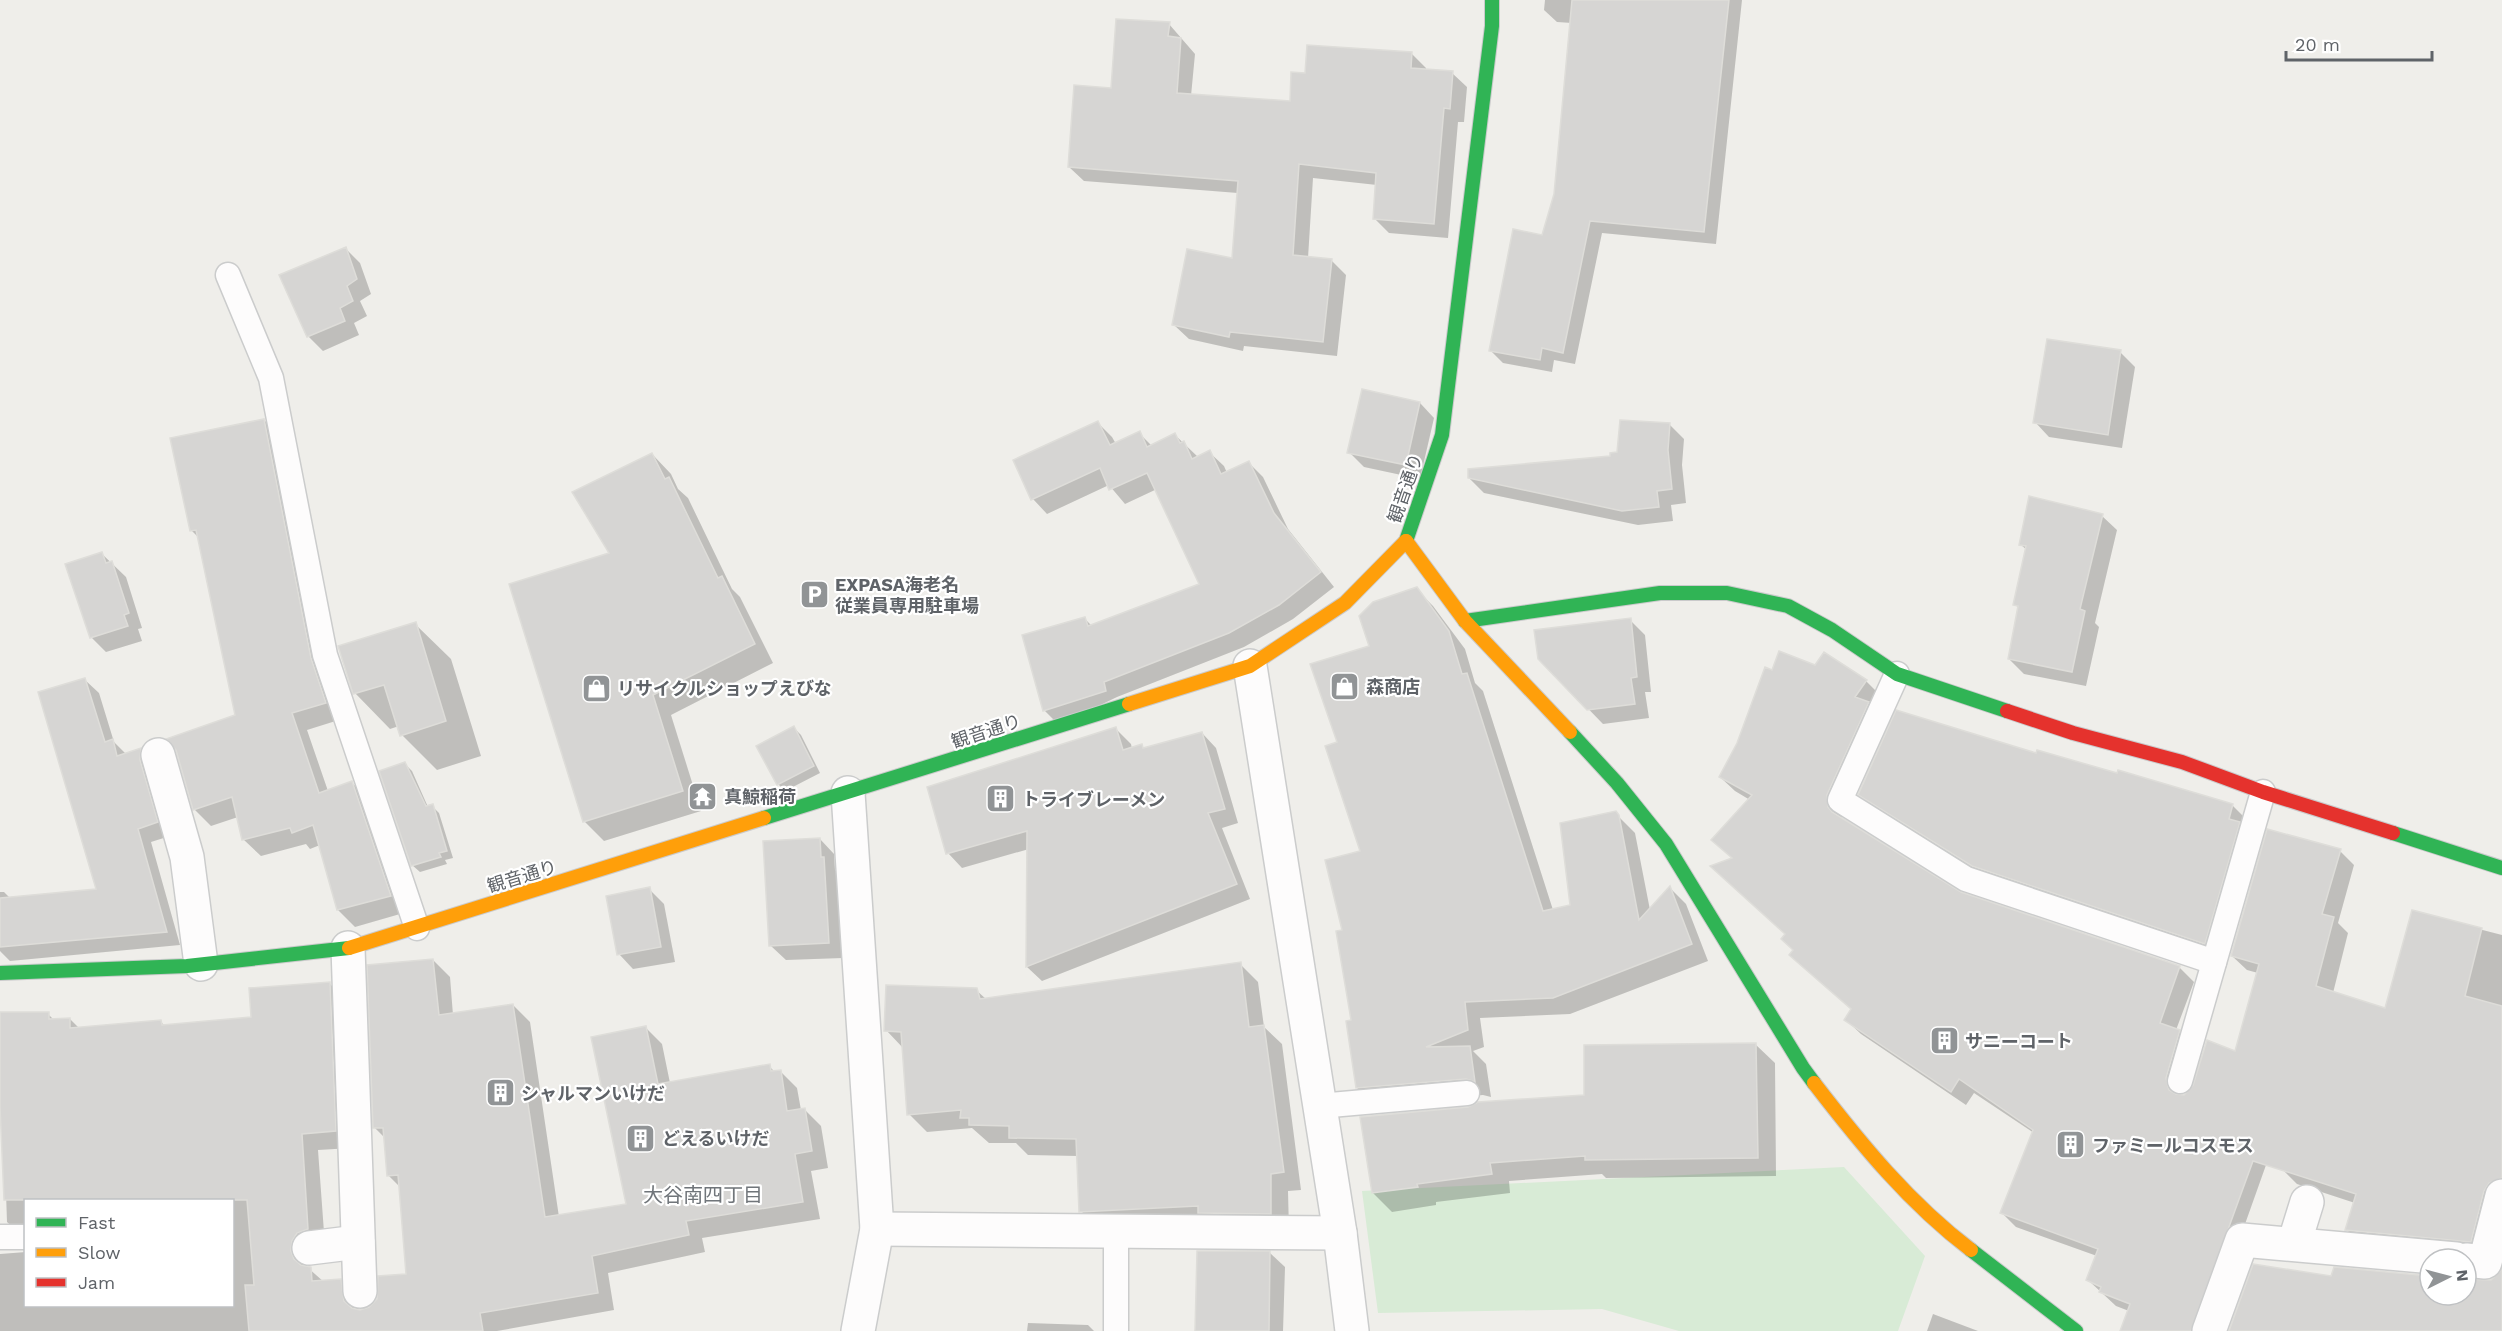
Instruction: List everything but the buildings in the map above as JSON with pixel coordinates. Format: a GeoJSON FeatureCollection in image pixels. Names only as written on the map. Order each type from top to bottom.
{"type":"FeatureCollection","features":[{"type":"Feature","properties":{"kind":"street","name":"観音通り"},"geometry":{"type":"LineString","coordinates":[[0,973],[201,964],[348,948],[1250,666],[1345,603],[1406,541],[1442,435],[1492,26],[1492,0]]}},
{"type":"Feature","properties":{"kind":"street"},"geometry":{"type":"LineString","coordinates":[[1406,541],[1465,621],[1617,783],[1666,843],[1803,1068],[1869,1154],[1948,1233],[2076,1331]]}},
{"type":"Feature","properties":{"kind":"street"},"geometry":{"type":"LineString","coordinates":[[1465,621],[1660,593],[1727,593],[1788,606],[1832,630],[1897,674],[2073,733],[2182,762],[2263,792],[2502,868]]}},
{"type":"Feature","properties":{"kind":"street"},"geometry":{"type":"LineString","coordinates":[[1250,666],[1340,1233],[1352,1331]]}},
{"type":"Feature","properties":{"kind":"street"},"geometry":{"type":"LineString","coordinates":[[158,754],[187,857],[201,964]]}},
{"type":"Feature","properties":{"kind":"street"},"geometry":{"type":"LineString","coordinates":[[848,793],[877,1229],[858,1331]]}},
{"type":"Feature","properties":{"kind":"street"},"geometry":{"type":"LineString","coordinates":[[348,948],[360,1291]]}},
{"type":"Feature","properties":{"kind":"street"},"geometry":{"type":"LineString","coordinates":[[2478,1261],[2485,1262],[2498,1233],[2502,1196]]}},
{"type":"Feature","properties":{"kind":"street"},"geometry":{"type":"LineString","coordinates":[[2294,1244],[2307,1202]]}},
{"type":"Feature","properties":{"kind":"street"},"geometry":{"type":"LineString","coordinates":[[877,1229],[1340,1233]]}},
{"type":"Feature","properties":{"kind":"street"},"geometry":{"type":"LineString","coordinates":[[2209,1331],[2242,1240],[2418,1255]]}},
{"type":"Feature","properties":{"kind":"street"},"geometry":{"type":"LineString","coordinates":[[309,1248],[358,1242]]}},
{"type":"Feature","properties":{"kind":"lane"},"geometry":{"type":"LineString","coordinates":[[228,275],[271,378],[325,655],[417,928]]}},
{"type":"Feature","properties":{"kind":"lane"},"geometry":{"type":"LineString","coordinates":[[1897,674],[1840,800],[1966,879],[2214,962]]}},
{"type":"Feature","properties":{"kind":"lane"},"geometry":{"type":"LineString","coordinates":[[2180,1081],[2263,792]]}},
{"type":"Feature","properties":{"kind":"lane"},"geometry":{"type":"LineString","coordinates":[[1319,1106],[1467,1093]]}},
{"type":"Feature","properties":{"kind":"lane"},"geometry":{"type":"LineString","coordinates":[[1116,1232],[1116,1331]]}},
{"type":"Feature","properties":{"kind":"lane"},"geometry":{"type":"LineString","coordinates":[[0,1237],[24,1237]]}},
{"type":"Feature","properties":{"kind":"green space"},"geometry":{"type":"Polygon","coordinates":[[[1844,1167],[1925,1256],[1898,1331],[1679,1331],[1602,1309],[1378,1313],[1362,1191],[1844,1167]]]}},
{"type":"Feature","properties":{"kind":"traffic: fast"},"geometry":{"type":"LineString","coordinates":[[1406,541],[1442,435],[1492,26],[1492,0]]}},
{"type":"Feature","properties":{"kind":"traffic: fast"},"geometry":{"type":"LineString","coordinates":[[1465,621],[1660,593],[1727,593],[1788,606],[1832,630],[1897,674],[2007,711]]}},
{"type":"Feature","properties":{"kind":"traffic: fast"},"geometry":{"type":"LineString","coordinates":[[764,818],[1129,704]]}},
{"type":"Feature","properties":{"kind":"traffic: fast"},"geometry":{"type":"LineString","coordinates":[[1570,732],[1617,783],[1666,844],[1814,1083]]}},
{"type":"Feature","properties":{"kind":"traffic: fast"},"geometry":{"type":"LineString","coordinates":[[2393,833],[2502,868]]}},
{"type":"Feature","properties":{"kind":"traffic: fast"},"geometry":{"type":"LineString","coordinates":[[0,973],[187,966],[349,948]]}},
{"type":"Feature","properties":{"kind":"traffic: fast"},"geometry":{"type":"LineString","coordinates":[[1971,1250],[2076,1331]]}},
{"type":"Feature","properties":{"kind":"traffic: slow"},"geometry":{"type":"LineString","coordinates":[[1406,541],[1465,621],[1570,732]]}},
{"type":"Feature","properties":{"kind":"traffic: slow"},"geometry":{"type":"LineString","coordinates":[[1129,704],[1250,666],[1345,603],[1406,541]]}},
{"type":"Feature","properties":{"kind":"traffic: slow"},"geometry":{"type":"LineString","coordinates":[[349,948],[764,818]]}},
{"type":"Feature","properties":{"kind":"traffic: slow"},"geometry":{"type":"LineString","coordinates":[[1814,1083],[1906,1193],[1971,1250]]}},
{"type":"Feature","properties":{"kind":"traffic: jam"},"geometry":{"type":"LineString","coordinates":[[2007,711],[2073,733],[2182,762],[2263,792],[2393,833]]}},
{"type":"Feature","properties":{"kind":"place","name":"EXPASA海老名 従業員専用駐車場"},"geometry":{"type":"Point","coordinates":[814,594]}},
{"type":"Feature","properties":{"kind":"place","name":"森商店"},"geometry":{"type":"Point","coordinates":[1345,686]}},
{"type":"Feature","properties":{"kind":"place","name":"リサイクルショップえびな"},"geometry":{"type":"Point","coordinates":[596,688]}},
{"type":"Feature","properties":{"kind":"place","name":"真鯨稲荷"},"geometry":{"type":"Point","coordinates":[703,796]}},
{"type":"Feature","properties":{"kind":"place","name":"トライブレーメン"},"geometry":{"type":"Point","coordinates":[1001,799]}},
{"type":"Feature","properties":{"kind":"place","name":"サニーコート"},"geometry":{"type":"Point","coordinates":[1944,1041]}},
{"type":"Feature","properties":{"kind":"place","name":"シャルマンいけだ"},"geometry":{"type":"Point","coordinates":[500,1093]}},
{"type":"Feature","properties":{"kind":"place","name":"どえるいけだ"},"geometry":{"type":"Point","coordinates":[641,1138]}},
{"type":"Feature","properties":{"kind":"place","name":"ファミールコスモス"},"geometry":{"type":"Point","coordinates":[2071,1145]}},
{"type":"Feature","properties":{"kind":"district","name":"大谷南四丁目"},"geometry":{"type":"Point","coordinates":[703,1195]}}]}
